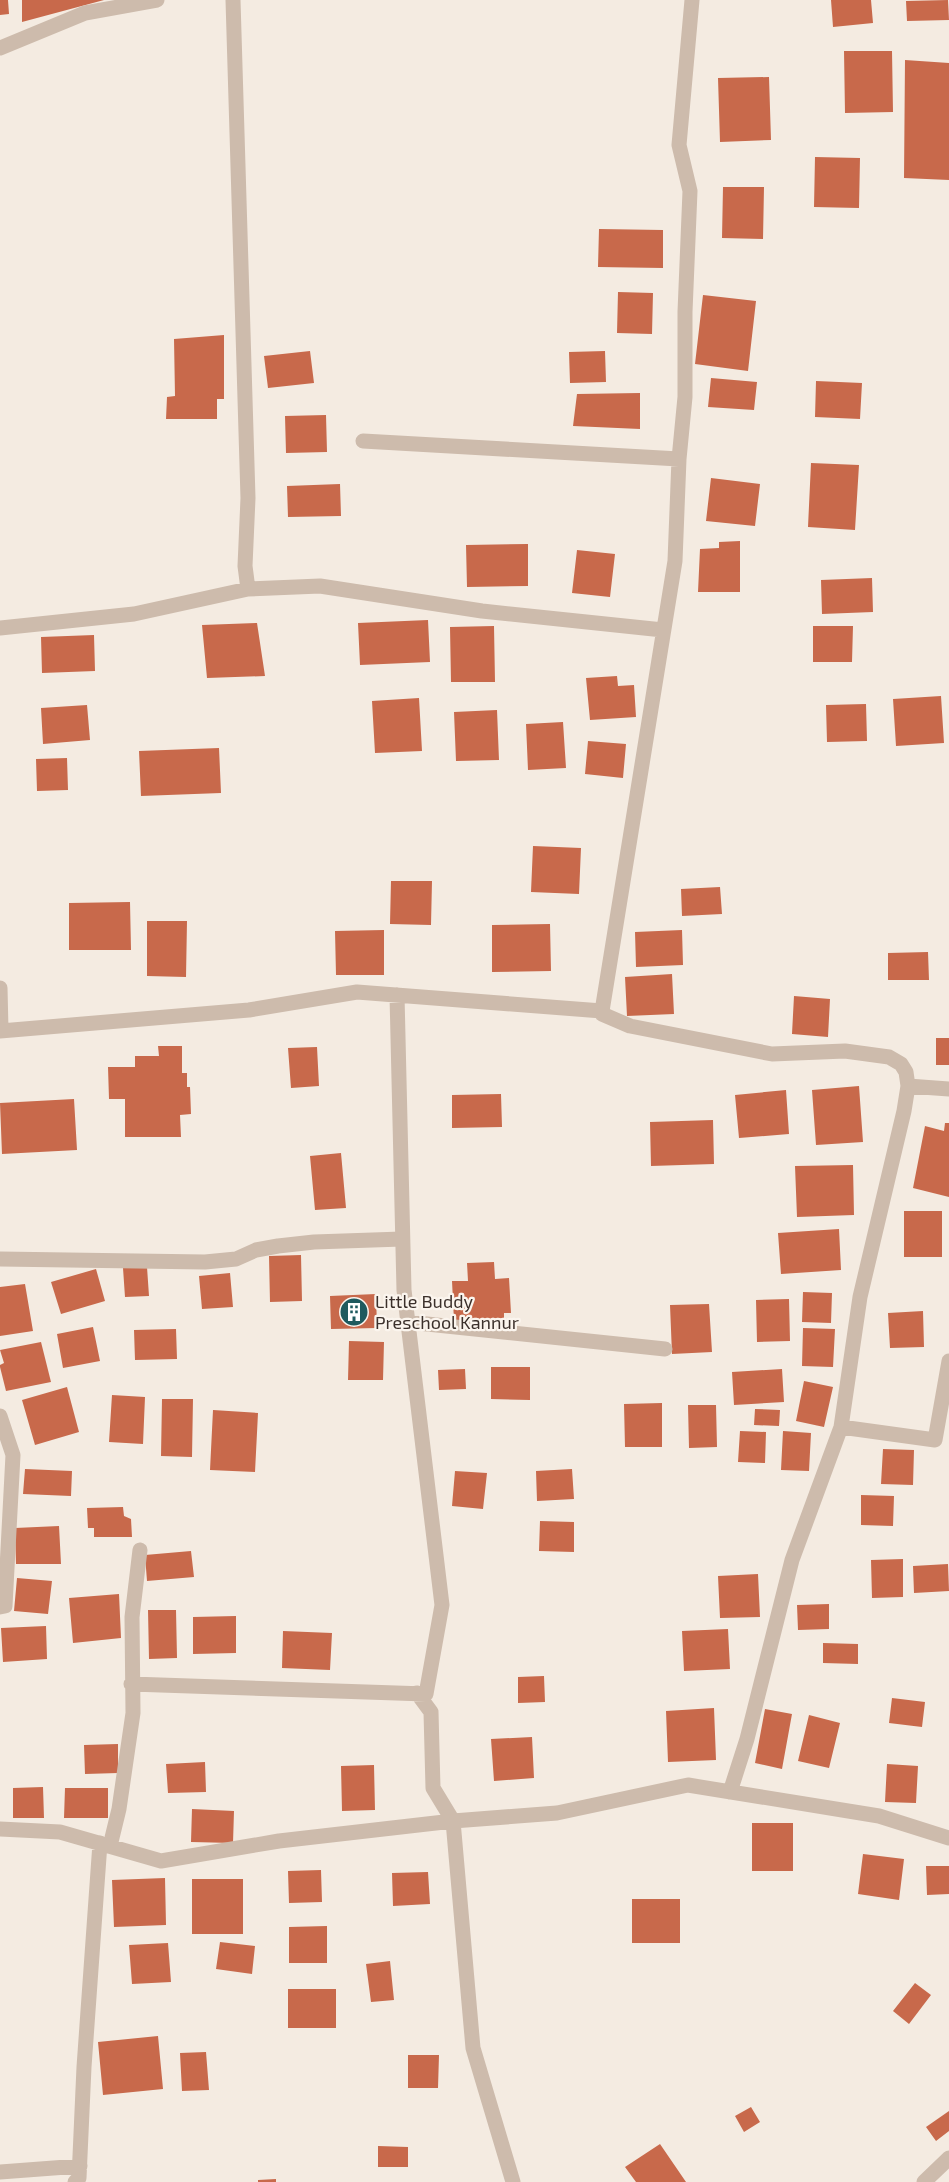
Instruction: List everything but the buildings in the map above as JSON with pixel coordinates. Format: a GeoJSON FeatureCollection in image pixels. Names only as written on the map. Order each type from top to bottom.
{"type":"FeatureCollection","features":[{"type":"Feature","properties":{"kind":"street"},"geometry":{"type":"LineString","coordinates":[[0,48],[85,13],[157,0]]}},
{"type":"Feature","properties":{"kind":"street"},"geometry":{"type":"LineString","coordinates":[[233,0],[248,498],[245,566],[248,589]]}},
{"type":"Feature","properties":{"kind":"street"},"geometry":{"type":"LineString","coordinates":[[692,0],[679,145],[690,191],[685,312],[685,397],[679,459],[675,561],[602,1014],[630,1026],[772,1054],[845,1051],[889,1057],[901,1064],[906,1072],[908,1086],[860,1297],[841,1427],[792,1560],[747,1739],[730,1792]]}},
{"type":"Feature","properties":{"kind":"street"},"geometry":{"type":"LineString","coordinates":[[363,441],[679,459]]}},
{"type":"Feature","properties":{"kind":"street"},"geometry":{"type":"LineString","coordinates":[[0,628],[134,614],[248,589],[320,586],[482,611],[663,630]]}},
{"type":"Feature","properties":{"kind":"street"},"geometry":{"type":"LineString","coordinates":[[0,988],[0,1031],[249,1010],[357,992],[602,1011]]}},
{"type":"Feature","properties":{"kind":"street"},"geometry":{"type":"LineString","coordinates":[[131,1684],[426,1694],[442,1605],[404,1290],[397,995]]}},
{"type":"Feature","properties":{"kind":"street"},"geometry":{"type":"LineString","coordinates":[[908,1086],[949,1089]]}},
{"type":"Feature","properties":{"kind":"street"},"geometry":{"type":"LineString","coordinates":[[0,1259],[205,1262],[236,1259],[256,1250],[278,1246],[314,1242],[402,1239]]}},
{"type":"Feature","properties":{"kind":"street"},"geometry":{"type":"LineString","coordinates":[[408,1322],[665,1349]]}},
{"type":"Feature","properties":{"kind":"street"},"geometry":{"type":"LineString","coordinates":[[841,1427],[935,1440],[943,1431],[949,1361]]}},
{"type":"Feature","properties":{"kind":"street"},"geometry":{"type":"LineString","coordinates":[[0,1416],[13,1455],[4,1606],[0,1607]]}},
{"type":"Feature","properties":{"kind":"street"},"geometry":{"type":"LineString","coordinates":[[75,2182],[79,2178],[84,2067],[105,1845],[119,1809],[133,1713],[132,1617],[140,1550]]}},
{"type":"Feature","properties":{"kind":"street"},"geometry":{"type":"LineString","coordinates":[[417,1694],[431,1712],[433,1788],[441,1805],[453,1821],[473,2048],[513,2182]]}},
{"type":"Feature","properties":{"kind":"street"},"geometry":{"type":"LineString","coordinates":[[0,1829],[60,1832],[161,1861],[279,1840],[453,1821],[557,1813],[688,1785],[879,1816],[949,1839]]}},
{"type":"Feature","properties":{"kind":"street"},"geometry":{"type":"LineString","coordinates":[[924,2182],[949,2158]]}},
{"type":"Feature","properties":{"kind":"street"},"geometry":{"type":"LineString","coordinates":[[0,2172],[80,2166]]}},
{"type":"Feature","properties":{"kind":"place","name":"Little Buddy Preschool Kannur"},"geometry":{"type":"Point","coordinates":[354,1312]}}]}
